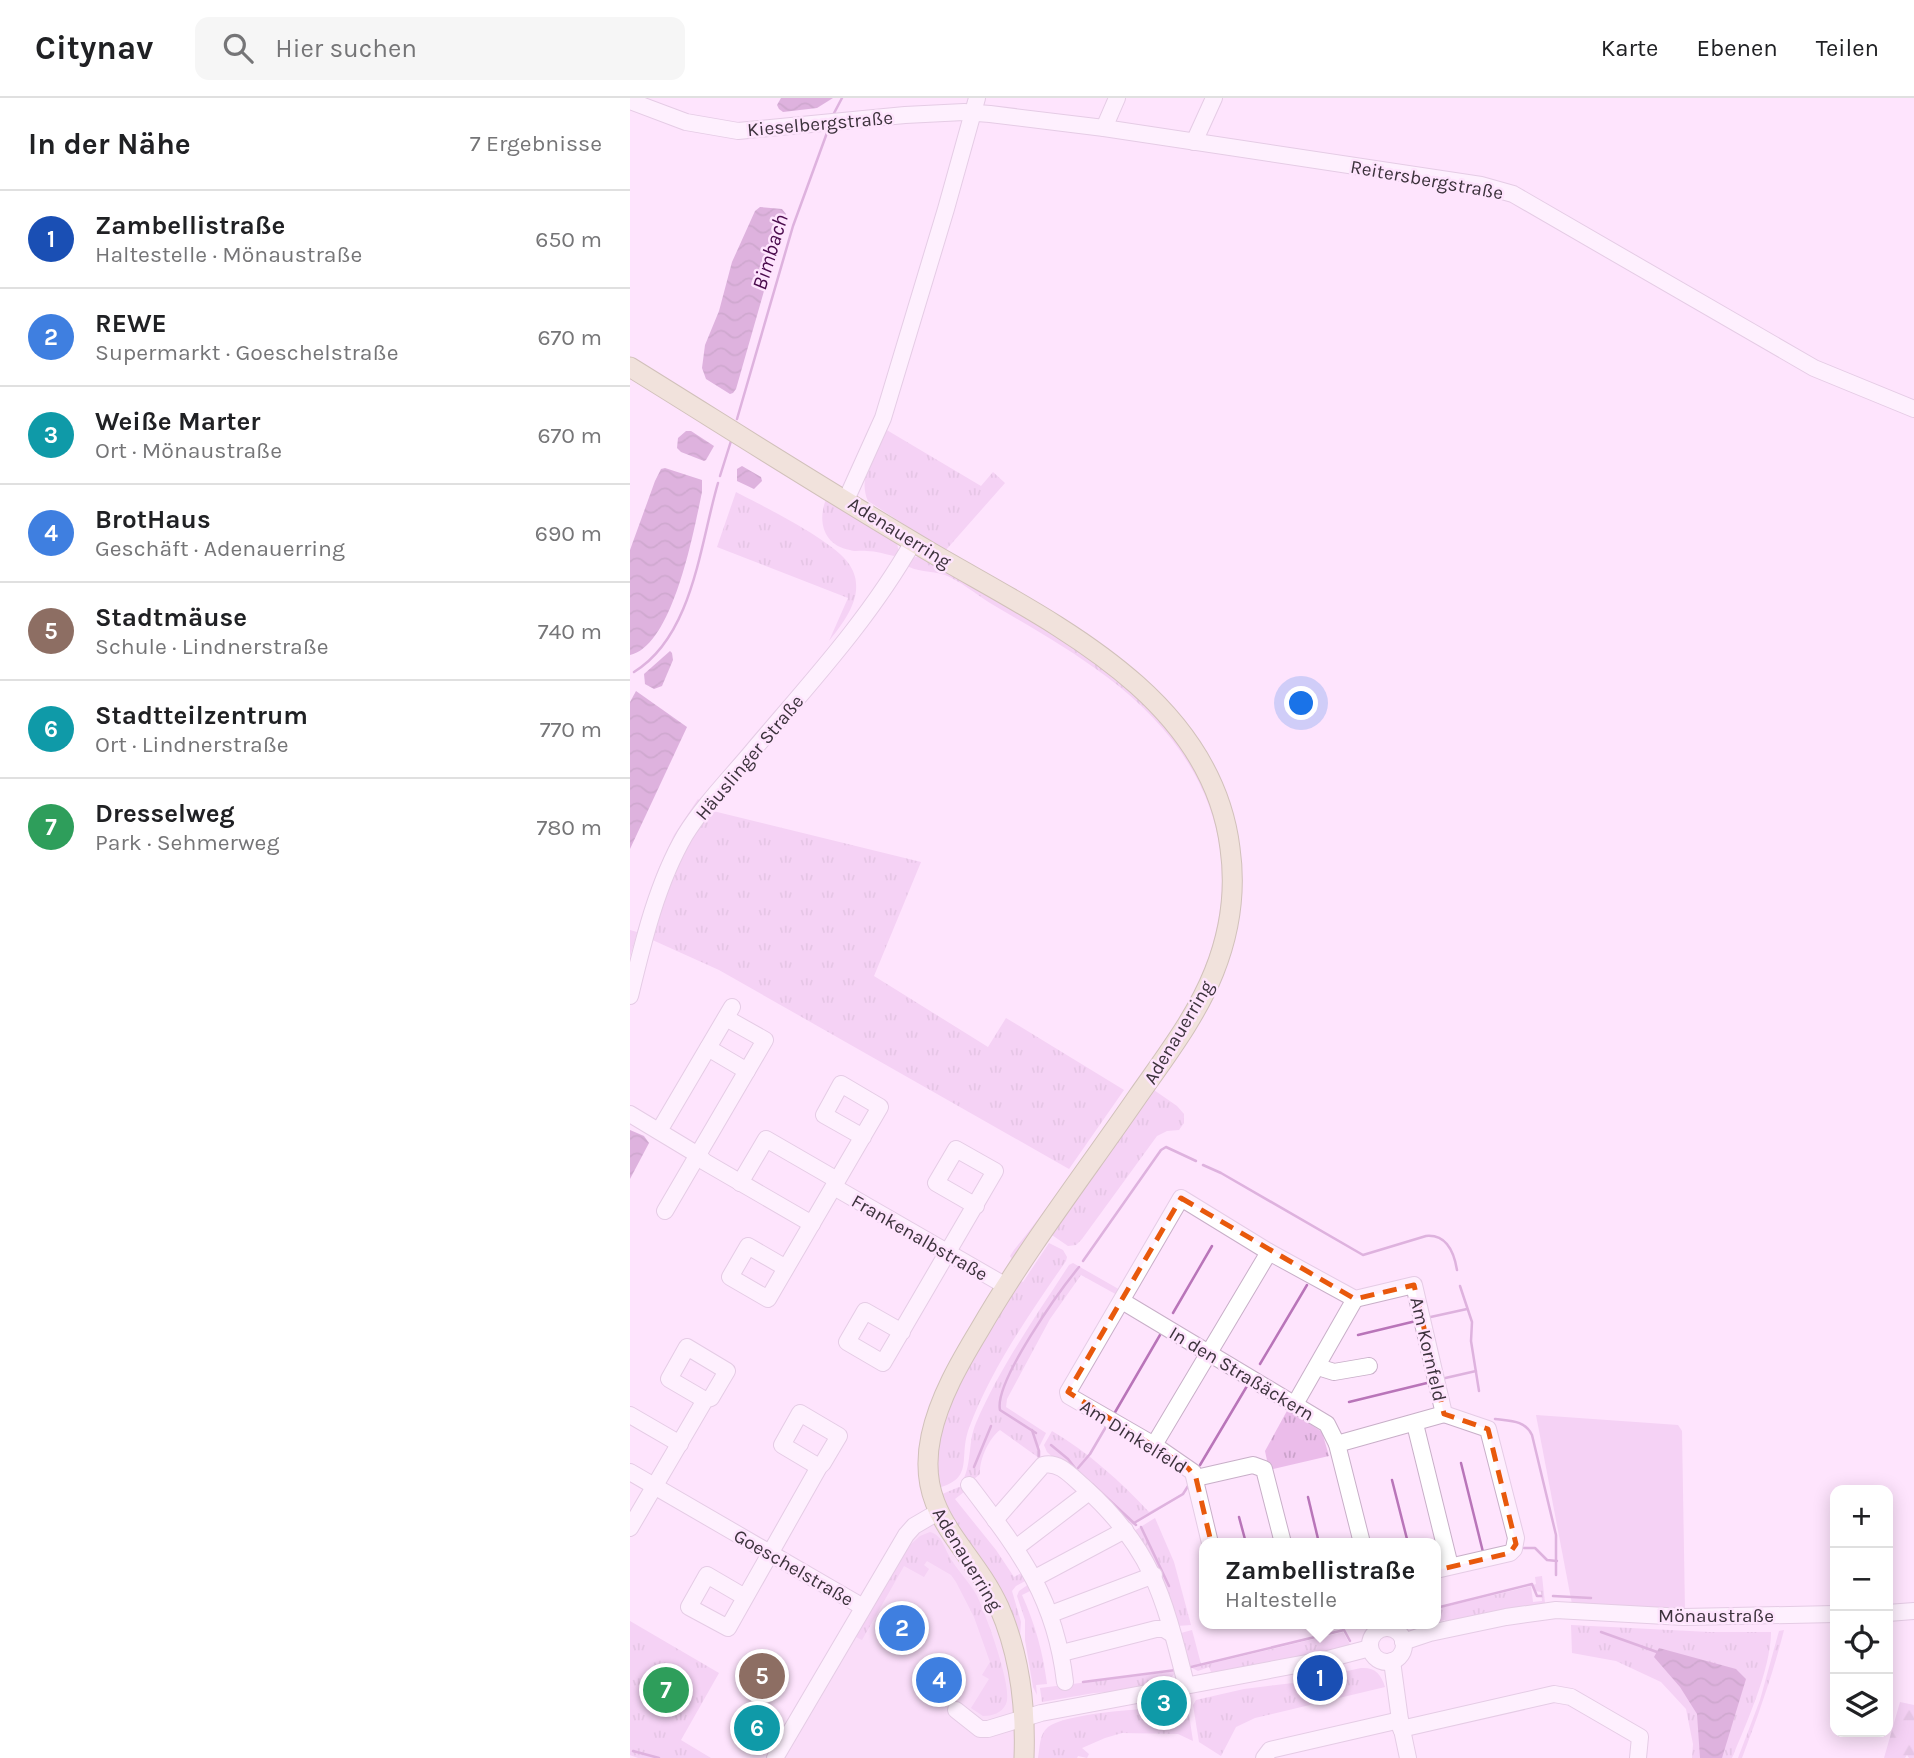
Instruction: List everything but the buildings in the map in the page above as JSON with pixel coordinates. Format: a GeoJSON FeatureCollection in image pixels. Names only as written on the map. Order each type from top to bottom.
{"type":"FeatureCollection","features":[{"type":"Feature","properties":{"kind":"main road","name":"Adenauerring"},"geometry":{"type":"LineString","coordinates":[[630,367],[1094,652],[1153,700],[1184,735],[1205,767],[1220,803],[1230,842],[1233,878],[1230,914],[1223,948],[1200,1002],[1173,1047],[1006,1286],[954,1375],[930,1439],[928,1475],[938,1512],[980,1572],[998,1606],[1016,1656],[1024,1718],[1024,1758]]}},
{"type":"Feature","properties":{"kind":"street"},"geometry":{"type":"LineString","coordinates":[[1104,128],[1117,98]]}},
{"type":"Feature","properties":{"kind":"street"},"geometry":{"type":"LineString","coordinates":[[1194,142],[1214,98]]}},
{"type":"Feature","properties":{"kind":"street","name":"Kieselbergstraße"},"geometry":{"type":"LineString","coordinates":[[630,101],[686,122],[738,131],[905,115],[974,105]]}},
{"type":"Feature","properties":{"kind":"street"},"geometry":{"type":"LineString","coordinates":[[846,500],[883,418],[946,209],[974,105]]}},
{"type":"Feature","properties":{"kind":"street","name":"Reitersbergstraße"},"geometry":{"type":"LineString","coordinates":[[974,105],[1104,128],[1481,184],[1502,190],[1814,368],[1914,409]]}},
{"type":"Feature","properties":{"kind":"street","name":"Häuslinger Straße"},"geometry":{"type":"LineString","coordinates":[[630,996],[665,877],[687,833],[709,803],[847,641],[913,542]]}},
{"type":"Feature","properties":{"kind":"street"},"geometry":{"type":"LineString","coordinates":[[659,1131],[729,1012],[765,1040],[665,1211]]}},
{"type":"Feature","properties":{"kind":"street"},"geometry":{"type":"LineString","coordinates":[[708,1048],[747,1071]]}},
{"type":"Feature","properties":{"kind":"street"},"geometry":{"type":"LineString","coordinates":[[630,1114],[698,1155],[705,1162],[812,1224]]}},
{"type":"Feature","properties":{"kind":"street"},"geometry":{"type":"LineString","coordinates":[[836,1184],[863,1137]]}},
{"type":"Feature","properties":{"kind":"street","name":"Frankenalbstraße"},"geometry":{"type":"LineString","coordinates":[[740,1183],[766,1139],[1006,1286]]}},
{"type":"Feature","properties":{"kind":"street","name":"Frankenalbstraße"},"geometry":{"type":"LineString","coordinates":[[786,1268],[836,1184]]}},
{"type":"Feature","properties":{"kind":"street"},"geometry":{"type":"LineString","coordinates":[[1122,1301],[1181,1198],[1269,1252],[1355,1299],[1295,1404]]}},
{"type":"Feature","properties":{"kind":"street"},"geometry":{"type":"LineString","coordinates":[[902,1332],[976,1206]]}},
{"type":"Feature","properties":{"kind":"street"},"geometry":{"type":"LineString","coordinates":[[1154,1446],[1269,1252]]}},
{"type":"Feature","properties":{"kind":"street","name":"Am Kornfeld"},"geometry":{"type":"LineString","coordinates":[[1355,1299],[1414,1285],[1444,1415],[1488,1429],[1516,1538],[1514,1549],[1510,1553],[1443,1568]]}},
{"type":"Feature","properties":{"kind":"street","name":"In den Straßäckern"},"geometry":{"type":"LineString","coordinates":[[1122,1301],[1327,1424],[1337,1444],[1361,1538]]}},
{"type":"Feature","properties":{"kind":"street","name":"Am Dinkelfeld"},"geometry":{"type":"LineString","coordinates":[[1122,1301],[1068,1392],[1069,1396],[1188,1468],[1196,1478],[1209,1538]]}},
{"type":"Feature","properties":{"kind":"street"},"geometry":{"type":"LineString","coordinates":[[1318,1367],[1334,1372],[1369,1366]]}},
{"type":"Feature","properties":{"kind":"street"},"geometry":{"type":"LineString","coordinates":[[630,1528],[705,1400]]}},
{"type":"Feature","properties":{"kind":"street"},"geometry":{"type":"LineString","coordinates":[[630,1415],[680,1444]]}},
{"type":"Feature","properties":{"kind":"street"},"geometry":{"type":"LineString","coordinates":[[1337,1444],[1444,1415]]}},
{"type":"Feature","properties":{"kind":"street"},"geometry":{"type":"LineString","coordinates":[[1415,1424],[1437,1538]]}},
{"type":"Feature","properties":{"kind":"street"},"geometry":{"type":"LineString","coordinates":[[995,1520],[1043,1465],[1058,1466],[1089,1492],[1125,1530],[1154,1575],[1167,1610],[1186,1684]]}},
{"type":"Feature","properties":{"kind":"street"},"geometry":{"type":"LineString","coordinates":[[1196,1478],[1253,1465],[1264,1469],[1282,1538]]}},
{"type":"Feature","properties":{"kind":"street"},"geometry":{"type":"LineString","coordinates":[[743,1596],[818,1466]]}},
{"type":"Feature","properties":{"kind":"street","name":"Goeschelstraße"},"geometry":{"type":"LineString","coordinates":[[630,1472],[863,1607],[906,1535],[914,1526],[938,1512]]}},
{"type":"Feature","properties":{"kind":"street"},"geometry":{"type":"LineString","coordinates":[[968,1485],[1017,1547],[1035,1578],[1051,1614],[1062,1653],[1065,1682]]}},
{"type":"Feature","properties":{"kind":"street"},"geometry":{"type":"LineString","coordinates":[[1017,1547],[1089,1492]]}},
{"type":"Feature","properties":{"kind":"street"},"geometry":{"type":"LineString","coordinates":[[1035,1578],[1125,1530]]}},
{"type":"Feature","properties":{"kind":"street"},"geometry":{"type":"LineString","coordinates":[[1051,1614],[1154,1575]]}},
{"type":"Feature","properties":{"kind":"street"},"geometry":{"type":"LineString","coordinates":[[775,1758],[863,1607]]}},
{"type":"Feature","properties":{"kind":"street","name":"Mönaustraße"},"geometry":{"type":"LineString","coordinates":[[1403,1642],[1506,1617],[1556,1610],[1684,1617],[1830,1614]]}},
{"type":"Feature","properties":{"kind":"street"},"geometry":{"type":"LineString","coordinates":[[1893,1613],[1914,1611]]}},
{"type":"Feature","properties":{"kind":"street"},"geometry":{"type":"LineString","coordinates":[[1062,1653],[1156,1629],[1164,1629],[1172,1634]]}},
{"type":"Feature","properties":{"kind":"street"},"geometry":{"type":"LineString","coordinates":[[1378,1629],[1371,1638],[1370,1648],[1379,1660],[1392,1661],[1402,1651],[1403,1642],[1392,1629]]}},
{"type":"Feature","properties":{"kind":"street"},"geometry":{"type":"LineString","coordinates":[[956,1710],[980,1729],[988,1729],[1024,1718],[1186,1684],[1328,1659],[1370,1648]]}},
{"type":"Feature","properties":{"kind":"street"},"geometry":{"type":"LineString","coordinates":[[1392,1661],[1400,1725],[1408,1758]]}},
{"type":"Feature","properties":{"kind":"street"},"geometry":{"type":"LineString","coordinates":[[1264,1758],[1270,1750],[1554,1694],[1571,1697],[1640,1737],[1638,1758]]}},
{"type":"Feature","properties":{"kind":"highlighted area"},"geometry":{"type":"Polygon","coordinates":[[[1181,1198],[1355,1299],[1414,1285],[1444,1414],[1488,1429],[1516,1544],[1510,1553],[1229,1619],[1196,1478],[1188,1468],[1068,1392],[1181,1198]]]}},
{"type":"Feature","properties":{"kind":"shaded area"},"geometry":{"type":"Polygon","coordinates":[[[943,1515],[996,1601],[1025,1713],[1020,1758],[771,1758],[911,1534],[943,1515]]]}},
{"type":"Feature","properties":{"kind":"green space"},"geometry":{"type":"Polygon","coordinates":[[[885,429],[981,486],[993,472],[1005,483],[945,551],[868,501],[865,492],[866,473],[885,429]]]}},
{"type":"Feature","properties":{"kind":"green space"},"geometry":{"type":"Polygon","coordinates":[[[736,492],[814,535],[841,555],[850,566],[856,581],[852,607],[829,641],[848,598],[717,547],[736,492]]]}},
{"type":"Feature","properties":{"kind":"green space"},"geometry":{"type":"Polygon","coordinates":[[[827,497],[897,543],[897,553],[894,556],[874,551],[852,551],[833,543],[824,530],[822,514],[827,497]]]}},
{"type":"Feature","properties":{"kind":"green space"},"geometry":{"type":"Polygon","coordinates":[[[922,555],[1074,646],[1154,709],[1201,771],[1225,852],[1219,939],[1184,1017],[1052,1209],[1012,1259],[1010,1256],[1014,1250],[1148,1066],[1190,1001],[1214,939],[1221,895],[1221,854],[1212,814],[1196,776],[1172,740],[1143,707],[1079,657],[956,581],[945,575],[914,569],[904,564],[909,559],[922,555]]]}},
{"type":"Feature","properties":{"kind":"green space"},"geometry":{"type":"Polygon","coordinates":[[[698,799],[713,811],[921,862],[874,976],[988,1047],[1006,1018],[1124,1090],[1069,1169],[719,970],[637,933],[630,957],[630,930],[637,932],[657,872],[674,835],[698,799]]]}},
{"type":"Feature","properties":{"kind":"green space"},"geometry":{"type":"Polygon","coordinates":[[[1151,1088],[1177,1106],[1184,1114],[1184,1123],[1179,1130],[1167,1131],[1157,1136],[1082,1239],[1076,1245],[1068,1246],[1049,1233],[1151,1088]]]}},
{"type":"Feature","properties":{"kind":"green space"},"geometry":{"type":"Polygon","coordinates":[[[1049,1243],[1063,1250],[1066,1261],[1025,1321],[988,1384],[969,1428],[961,1473],[950,1484],[938,1488],[934,1465],[944,1410],[1017,1279],[1023,1282],[1049,1243]]]}},
{"type":"Feature","properties":{"kind":"green space"},"geometry":{"type":"Polygon","coordinates":[[[1073,1263],[1122,1291],[1119,1296],[1081,1275],[1050,1319],[1007,1399],[1006,1407],[1046,1433],[1038,1449],[1039,1458],[1000,1430],[986,1450],[980,1474],[968,1484],[963,1480],[976,1423],[1019,1342],[1069,1265],[1073,1263]]]}},
{"type":"Feature","properties":{"kind":"green space"},"geometry":{"type":"Polygon","coordinates":[[[1288,1409],[1322,1432],[1329,1456],[1269,1470],[1265,1451],[1288,1409]]]}},
{"type":"Feature","properties":{"kind":"green space"},"geometry":{"type":"Polygon","coordinates":[[[1536,1415],[1678,1425],[1682,1431],[1685,1612],[1572,1604],[1536,1415]]]}},
{"type":"Feature","properties":{"kind":"green space"},"geometry":{"type":"Polygon","coordinates":[[[1052,1431],[1104,1468],[1149,1512],[1183,1493],[1184,1495],[1130,1526],[1047,1452],[1044,1445],[1052,1431]]]}},
{"type":"Feature","properties":{"kind":"green space"},"geometry":{"type":"Polygon","coordinates":[[[963,1487],[964,1492],[955,1499],[1014,1577],[1023,1572],[1027,1580],[1012,1591],[1021,1622],[1020,1636],[951,1519],[940,1495],[963,1487]]]}},
{"type":"Feature","properties":{"kind":"green space"},"geometry":{"type":"Polygon","coordinates":[[[1155,1518],[1174,1562],[1191,1625],[1177,1626],[1134,1531],[1155,1518]]]}},
{"type":"Feature","properties":{"kind":"green space"},"geometry":{"type":"Polygon","coordinates":[[[930,1532],[941,1540],[952,1561],[974,1591],[992,1634],[1007,1696],[1004,1707],[993,1715],[983,1716],[971,1708],[989,1679],[982,1675],[990,1662],[974,1617],[951,1575],[927,1561],[924,1565],[929,1569],[924,1577],[904,1566],[862,1640],[856,1637],[909,1546],[920,1536],[930,1532]]]}},
{"type":"Feature","properties":{"kind":"green space"},"geometry":{"type":"Polygon","coordinates":[[[1542,1576],[1545,1603],[1447,1625],[1445,1620],[1441,1621],[1441,1608],[1531,1586],[1533,1602],[1542,1601],[1541,1592],[1535,1591],[1533,1585],[1536,1584],[1535,1577],[1542,1576]]]}},
{"type":"Feature","properties":{"kind":"green space"},"geometry":{"type":"Polygon","coordinates":[[[1029,1584],[1032,1590],[1022,1595],[1038,1638],[1047,1684],[1036,1685],[1037,1695],[1033,1687],[1025,1640],[1025,1620],[1017,1596],[1019,1591],[1029,1584]]]}},
{"type":"Feature","properties":{"kind":"green space"},"geometry":{"type":"Polygon","coordinates":[[[630,1621],[719,1673],[681,1740],[711,1758],[638,1758],[630,1755],[630,1621]]]}},
{"type":"Feature","properties":{"kind":"green space"},"geometry":{"type":"Polygon","coordinates":[[[1571,1625],[1709,1632],[1771,1632],[1767,1663],[1732,1758],[1692,1758],[1693,1744],[1686,1709],[1661,1682],[1616,1661],[1572,1653],[1571,1625]]]}},
{"type":"Feature","properties":{"kind":"green space"},"geometry":{"type":"Polygon","coordinates":[[[1192,1630],[1201,1664],[1190,1666],[1181,1633],[1192,1630]]]}},
{"type":"Feature","properties":{"kind":"green space"},"geometry":{"type":"Polygon","coordinates":[[[1784,1630],[1754,1726],[1742,1758],[1738,1758],[1760,1700],[1779,1631],[1784,1630]]]}},
{"type":"Feature","properties":{"kind":"green space"},"geometry":{"type":"Polygon","coordinates":[[[1343,1632],[1351,1646],[1236,1670],[1211,1672],[1209,1667],[1198,1671],[1192,1668],[1343,1632]]]}},
{"type":"Feature","properties":{"kind":"green space"},"geometry":{"type":"Polygon","coordinates":[[[1361,1668],[1377,1672],[1385,1687],[1255,1718],[1236,1727],[1221,1756],[1199,1742],[1193,1705],[1196,1700],[1244,1689],[1293,1683],[1294,1686],[1307,1684],[1306,1680],[1361,1668]]]}},
{"type":"Feature","properties":{"kind":"green space"},"geometry":{"type":"Polygon","coordinates":[[[1177,1671],[1170,1679],[1128,1691],[1094,1693],[1042,1702],[1040,1688],[1177,1671]]]}},
{"type":"Feature","properties":{"kind":"green space"},"geometry":{"type":"Polygon","coordinates":[[[1900,1702],[1914,1705],[1914,1758],[1907,1755],[1905,1758],[1884,1758],[1890,1737],[1893,1737],[1900,1702]]]}},
{"type":"Feature","properties":{"kind":"green space"},"geometry":{"type":"Polygon","coordinates":[[[1185,1705],[1188,1708],[1193,1741],[1178,1734],[1122,1733],[1082,1748],[1089,1754],[1087,1758],[1038,1758],[1043,1733],[1057,1722],[1124,1710],[1176,1710],[1176,1707],[1185,1705]]]}},
{"type":"Feature","properties":{"kind":"water"},"geometry":{"type":"Polygon","coordinates":[[[781,98],[833,98],[817,108],[783,112],[777,105],[781,98]]]}},
{"type":"Feature","properties":{"kind":"water"},"geometry":{"type":"Polygon","coordinates":[[[760,207],[782,209],[786,214],[736,389],[730,394],[706,379],[702,368],[705,345],[719,311],[732,262],[755,211],[760,207]]]}},
{"type":"Feature","properties":{"kind":"water"},"geometry":{"type":"Polygon","coordinates":[[[686,431],[691,431],[714,446],[706,460],[681,452],[677,448],[678,438],[686,431]]]}},
{"type":"Feature","properties":{"kind":"water"},"geometry":{"type":"Polygon","coordinates":[[[742,466],[761,477],[762,481],[754,489],[737,481],[737,469],[742,466]]]}},
{"type":"Feature","properties":{"kind":"water"},"geometry":{"type":"Polygon","coordinates":[[[661,469],[702,480],[702,492],[687,558],[670,609],[645,647],[630,655],[630,550],[655,481],[661,469]]]}},
{"type":"Feature","properties":{"kind":"water"},"geometry":{"type":"Polygon","coordinates":[[[670,651],[673,660],[662,686],[654,689],[645,684],[644,674],[670,651]]]}},
{"type":"Feature","properties":{"kind":"water"},"geometry":{"type":"Polygon","coordinates":[[[636,691],[687,727],[630,849],[630,702],[636,691]]]}},
{"type":"Feature","properties":{"kind":"water"},"geometry":{"type":"Polygon","coordinates":[[[630,1130],[644,1136],[649,1143],[630,1179],[630,1130]]]}},
{"type":"Feature","properties":{"kind":"water"},"geometry":{"type":"Polygon","coordinates":[[[1659,1648],[1736,1669],[1746,1679],[1722,1758],[1700,1758],[1697,1714],[1680,1687],[1654,1657],[1659,1648]]]}},
{"type":"Feature","properties":{"kind":"waterway","name":"Bimbach"},"geometry":{"type":"LineString","coordinates":[[832,117],[842,98]]}},
{"type":"Feature","properties":{"kind":"waterway","name":"Bimbach"},"geometry":{"type":"LineString","coordinates":[[737,419],[793,226],[828,130]]}},
{"type":"Feature","properties":{"kind":"waterway","name":"Bimbach"},"geometry":{"type":"LineString","coordinates":[[720,476],[731,441]]}},
{"type":"Feature","properties":{"kind":"waterway","name":"Bimbach"},"geometry":{"type":"LineString","coordinates":[[634,672],[654,656],[682,612],[699,560],[718,483]]}},
{"type":"Feature","properties":{"kind":"waterway"},"geometry":{"type":"LineString","coordinates":[[1083,1261],[1161,1150],[1166,1147],[1196,1161]]}},
{"type":"Feature","properties":{"kind":"waterway"},"geometry":{"type":"LineString","coordinates":[[1203,1165],[1363,1255],[1426,1236],[1439,1238],[1451,1251],[1457,1270]]}},
{"type":"Feature","properties":{"kind":"waterway"},"geometry":{"type":"LineString","coordinates":[[1173,1313],[1212,1246]]}},
{"type":"Feature","properties":{"kind":"waterway"},"geometry":{"type":"LineString","coordinates":[[1036,1433],[1000,1410],[1001,1397],[1007,1379],[1030,1337],[1079,1267]]}},
{"type":"Feature","properties":{"kind":"waterway"},"geometry":{"type":"LineString","coordinates":[[1260,1364],[1307,1285]]}},
{"type":"Feature","properties":{"kind":"waterway"},"geometry":{"type":"LineString","coordinates":[[1460,1286],[1472,1322],[1471,1341],[1479,1391]]}},
{"type":"Feature","properties":{"kind":"waterway"},"geometry":{"type":"LineString","coordinates":[[1426,1318],[1467,1309]]}},
{"type":"Feature","properties":{"kind":"waterway"},"geometry":{"type":"LineString","coordinates":[[1358,1335],[1416,1321]]}},
{"type":"Feature","properties":{"kind":"waterway"},"geometry":{"type":"LineString","coordinates":[[1114,1414],[1160,1335]]}},
{"type":"Feature","properties":{"kind":"waterway"},"geometry":{"type":"LineString","coordinates":[[1441,1379],[1476,1371]]}},
{"type":"Feature","properties":{"kind":"waterway"},"geometry":{"type":"LineString","coordinates":[[1349,1402],[1431,1382]]}},
{"type":"Feature","properties":{"kind":"waterway"},"geometry":{"type":"LineString","coordinates":[[1200,1465],[1247,1386]]}},
{"type":"Feature","properties":{"kind":"waterway"},"geometry":{"type":"LineString","coordinates":[[1495,1419],[1521,1424],[1532,1435],[1556,1535],[1556,1575]]}},
{"type":"Feature","properties":{"kind":"waterway"},"geometry":{"type":"LineString","coordinates":[[1078,1468],[1090,1454],[1107,1425]]}},
{"type":"Feature","properties":{"kind":"waterway"},"geometry":{"type":"LineString","coordinates":[[974,1467],[991,1426]]}},
{"type":"Feature","properties":{"kind":"waterway"},"geometry":{"type":"LineString","coordinates":[[1032,1430],[1039,1451],[1039,1461]]}},
{"type":"Feature","properties":{"kind":"waterway"},"geometry":{"type":"LineString","coordinates":[[1051,1445],[1068,1459],[1079,1473]]}},
{"type":"Feature","properties":{"kind":"waterway"},"geometry":{"type":"LineString","coordinates":[[1461,1463],[1483,1552]]}},
{"type":"Feature","properties":{"kind":"waterway"},"geometry":{"type":"LineString","coordinates":[[1392,1480],[1407,1538]]}},
{"type":"Feature","properties":{"kind":"waterway"},"geometry":{"type":"LineString","coordinates":[[1134,1523],[1183,1494],[1190,1483]]}},
{"type":"Feature","properties":{"kind":"waterway"},"geometry":{"type":"LineString","coordinates":[[1092,1484],[1136,1525]]}},
{"type":"Feature","properties":{"kind":"waterway"},"geometry":{"type":"LineString","coordinates":[[1308,1497],[1318,1538]]}},
{"type":"Feature","properties":{"kind":"waterway"},"geometry":{"type":"LineString","coordinates":[[1239,1517],[1245,1538]]}},
{"type":"Feature","properties":{"kind":"waterway"},"geometry":{"type":"LineString","coordinates":[[1141,1527],[1169,1586]]}},
{"type":"Feature","properties":{"kind":"waterway"},"geometry":{"type":"LineString","coordinates":[[1524,1548],[1535,1548],[1547,1560],[1557,1561]]}},
{"type":"Feature","properties":{"kind":"waterway"},"geometry":{"type":"LineString","coordinates":[[1441,1607],[1532,1584],[1537,1596],[1541,1596]]}},
{"type":"Feature","properties":{"kind":"waterway"},"geometry":{"type":"LineString","coordinates":[[1553,1596],[1591,1598]]}},
{"type":"Feature","properties":{"kind":"waterway"},"geometry":{"type":"LineString","coordinates":[[1191,1667],[1344,1630],[1350,1641]]}},
{"type":"Feature","properties":{"kind":"waterway"},"geometry":{"type":"LineString","coordinates":[[1601,1632],[1657,1652]]}},
{"type":"Feature","properties":{"kind":"waterway"},"geometry":{"type":"LineString","coordinates":[[1083,1682],[1176,1670]]}},
{"type":"Feature","properties":{"kind":"waterway"},"geometry":{"type":"LineString","coordinates":[[633,1751],[659,1758]]}},
{"type":"Feature","properties":{"kind":"place","name":"REWE"},"geometry":{"type":"Point","coordinates":[902,1628]}},
{"type":"Feature","properties":{"kind":"place","name":"Stadtmäuse"},"geometry":{"type":"Point","coordinates":[762,1676]}},
{"type":"Feature","properties":{"kind":"place","name":"Zambellistraße"},"geometry":{"type":"Point","coordinates":[1320,1678]}},
{"type":"Feature","properties":{"kind":"place","name":"BrotHaus"},"geometry":{"type":"Point","coordinates":[939,1680]}},
{"type":"Feature","properties":{"kind":"place","name":"Dresselweg"},"geometry":{"type":"Point","coordinates":[666,1690]}},
{"type":"Feature","properties":{"kind":"place","name":"Weiße Marter"},"geometry":{"type":"Point","coordinates":[1164,1703]}},
{"type":"Feature","properties":{"kind":"place","name":"Stadtteilzentrum"},"geometry":{"type":"Point","coordinates":[757,1728]}}]}
